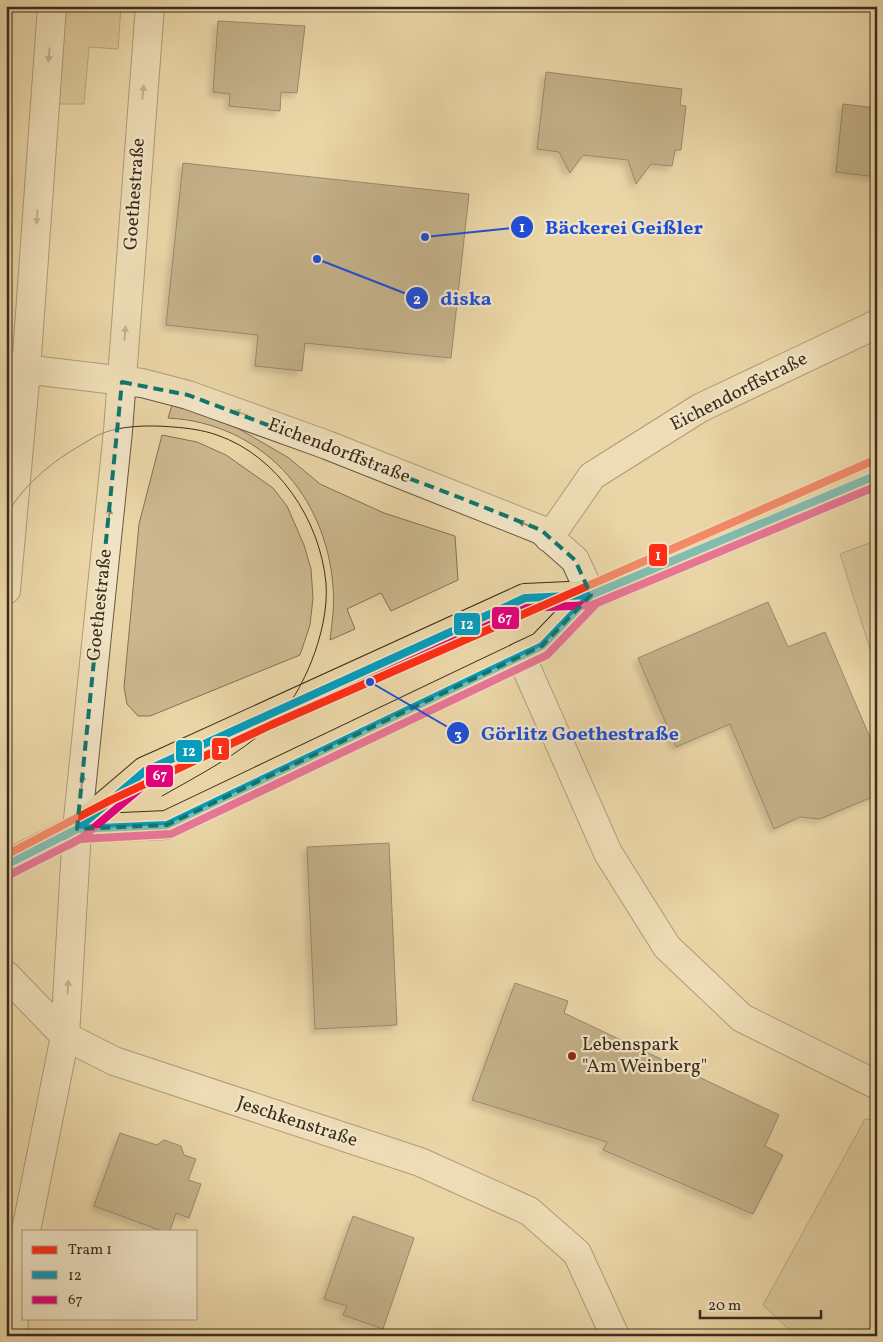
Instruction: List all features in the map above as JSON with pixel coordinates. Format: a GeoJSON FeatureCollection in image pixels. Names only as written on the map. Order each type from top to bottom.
{"type":"FeatureCollection","features":[{"type":"Feature","properties":{"kind":"main road"},"geometry":{"type":"LineString","coordinates":[[6,865],[77,829],[145,771],[162,762],[525,598],[591,596],[877,475]]}},
{"type":"Feature","properties":{"kind":"main road"},"geometry":{"type":"LineString","coordinates":[[77,829],[167,824],[542,646],[591,596]]}},
{"type":"Feature","properties":{"kind":"street"},"geometry":{"type":"LineString","coordinates":[[6,590],[16,368],[52,6]]}},
{"type":"Feature","properties":{"kind":"street","name":"Goethestraße"},"geometry":{"type":"LineString","coordinates":[[77,829],[122,382],[150,6]]}},
{"type":"Feature","properties":{"kind":"street","name":"Eichendorffstraße"},"geometry":{"type":"LineString","coordinates":[[549,538],[592,476],[700,408],[877,324]]}},
{"type":"Feature","properties":{"kind":"street"},"geometry":{"type":"LineString","coordinates":[[16,368],[122,382]]}},
{"type":"Feature","properties":{"kind":"street","name":"Eichendorffstraße"},"geometry":{"type":"LineString","coordinates":[[122,382],[142,383],[188,395],[287,429],[541,530],[575,560],[591,596]]}},
{"type":"Feature","properties":{"kind":"street"},"geometry":{"type":"LineString","coordinates":[[521,656],[608,853],[667,947],[742,1018],[877,1086]]}},
{"type":"Feature","properties":{"kind":"street"},"geometry":{"type":"LineString","coordinates":[[22,1230],[64,1036],[77,829]]}},
{"type":"Feature","properties":{"kind":"street","name":"Jeschkenstraße"},"geometry":{"type":"LineString","coordinates":[[6,975],[64,1036],[114,1061],[420,1162],[529,1211],[576,1253],[615,1336]]}},
{"type":"Feature","properties":{"kind":"street"},"geometry":{"type":"LineString","coordinates":[[13,1336],[19,1244],[22,1230]]}},
{"type":"Feature","properties":{"kind":"highlighted area"},"geometry":{"type":"Polygon","coordinates":[[[122,382],[188,395],[461,498],[541,530],[575,560],[591,595],[542,646],[167,825],[77,829],[122,382]]]}},
{"type":"Feature","properties":{"kind":"shaded area"},"geometry":{"type":"Polygon","coordinates":[[[63,6],[121,6],[118,49],[89,47],[84,104],[56,104],[63,6]]]}},
{"type":"Feature","properties":{"kind":"shaded area"},"geometry":{"type":"Polygon","coordinates":[[[172,405],[208,415],[234,426],[289,458],[320,484],[384,513],[455,536],[458,580],[391,611],[381,593],[347,609],[355,629],[330,640],[334,593],[328,553],[317,522],[302,494],[283,470],[259,449],[232,434],[202,423],[168,418],[172,405]]]}},
{"type":"Feature","properties":{"kind":"shaded area"},"geometry":{"type":"Polygon","coordinates":[[[162,435],[197,442],[226,455],[273,488],[287,506],[304,545],[311,569],[313,598],[310,625],[300,655],[150,716],[138,716],[127,704],[124,687],[139,524],[162,435]]]}},
{"type":"Feature","properties":{"kind":"shaded area"},"geometry":{"type":"Polygon","coordinates":[[[877,540],[877,671],[840,554],[877,540]]]}},
{"type":"Feature","properties":{"kind":"shaded area"},"geometry":{"type":"Polygon","coordinates":[[[865,1119],[877,1120],[877,1336],[796,1336],[763,1305],[865,1119]]]}},
{"type":"Feature","properties":{"kind":"building"},"geometry":{"type":"Polygon","coordinates":[[[218,21],[305,26],[297,93],[281,92],[280,111],[229,106],[230,94],[213,92],[218,21]]]}},
{"type":"Feature","properties":{"kind":"building"},"geometry":{"type":"Polygon","coordinates":[[[546,72],[682,89],[680,105],[686,106],[681,150],[675,150],[672,166],[651,164],[636,184],[628,160],[583,155],[570,173],[559,152],[537,149],[546,72]]]}},
{"type":"Feature","properties":{"kind":"building"},"geometry":{"type":"Polygon","coordinates":[[[843,104],[877,108],[877,177],[836,172],[843,104]]]}},
{"type":"Feature","properties":{"kind":"building"},"geometry":{"type":"Polygon","coordinates":[[[183,163],[469,194],[451,358],[305,343],[302,371],[255,366],[258,335],[166,325],[183,163]]]}},
{"type":"Feature","properties":{"kind":"building"},"geometry":{"type":"Polygon","coordinates":[[[768,602],[788,647],[825,632],[877,754],[877,795],[820,819],[800,817],[774,829],[730,724],[676,747],[638,658],[768,602]]]}},
{"type":"Feature","properties":{"kind":"building"},"geometry":{"type":"Polygon","coordinates":[[[389,843],[397,1025],[315,1029],[307,847],[389,843]]]}},
{"type":"Feature","properties":{"kind":"building","name":"Lebenspark \"Am Weinberg\""},"geometry":{"type":"Polygon","coordinates":[[[515,983],[568,1001],[564,1013],[779,1115],[765,1146],[783,1155],[753,1214],[603,1150],[607,1142],[472,1100],[515,983]]]}},
{"type":"Feature","properties":{"kind":"building"},"geometry":{"type":"Polygon","coordinates":[[[120,1133],[157,1145],[164,1140],[181,1146],[184,1155],[196,1159],[188,1180],[201,1184],[189,1218],[176,1213],[170,1230],[159,1230],[94,1206],[120,1133]]]}},
{"type":"Feature","properties":{"kind":"building"},"geometry":{"type":"Polygon","coordinates":[[[353,1216],[414,1238],[383,1329],[343,1315],[347,1306],[324,1299],[353,1216]]]}},
{"type":"Feature","properties":{"kind":"tram line"},"geometry":{"type":"LineString","coordinates":[[6,516],[27,487],[66,454],[98,435],[116,429],[145,426],[178,427],[201,431],[217,435],[239,445],[259,458],[277,474],[305,514],[315,536],[322,559],[326,593],[321,632],[304,678],[283,712],[258,736],[218,764],[162,796]]}},
{"type":"Feature","properties":{"kind":"tram line","name":"1"},"geometry":{"type":"LineString","coordinates":[[6,855],[111,800],[271,725],[877,459]]}},
{"type":"Feature","properties":{"kind":"transit line","name":"12"},"geometry":{"type":"LineString","coordinates":[[6,865],[77,829],[167,825],[542,646],[591,595],[877,475]]}},
{"type":"Feature","properties":{"kind":"transit line","name":"67"},"geometry":{"type":"LineString","coordinates":[[11,874],[80,839],[171,834],[547,655],[597,603],[877,486]]}},
{"type":"Feature","properties":{"kind":"transit line","name":"12"},"geometry":{"type":"LineString","coordinates":[[64,836],[77,829],[145,771],[525,598],[591,595],[612,586]]}},
{"type":"Feature","properties":{"kind":"transit line","name":"67"},"geometry":{"type":"LineString","coordinates":[[69,845],[83,837],[150,780],[527,608],[592,605],[616,595]]}},
{"type":"Feature","properties":{"kind":"place","name":"Bäckerei Geißler"},"geometry":{"type":"Point","coordinates":[425,237]}},
{"type":"Feature","properties":{"kind":"place","name":"diska"},"geometry":{"type":"Point","coordinates":[317,259]}},
{"type":"Feature","properties":{"kind":"place","name":"Görlitz Goethestraße"},"geometry":{"type":"Point","coordinates":[370,682]}},
{"type":"Feature","properties":{"kind":"place","name":"Lebenspark \"Am Weinberg\""},"geometry":{"type":"Point","coordinates":[572,1056]}}]}
